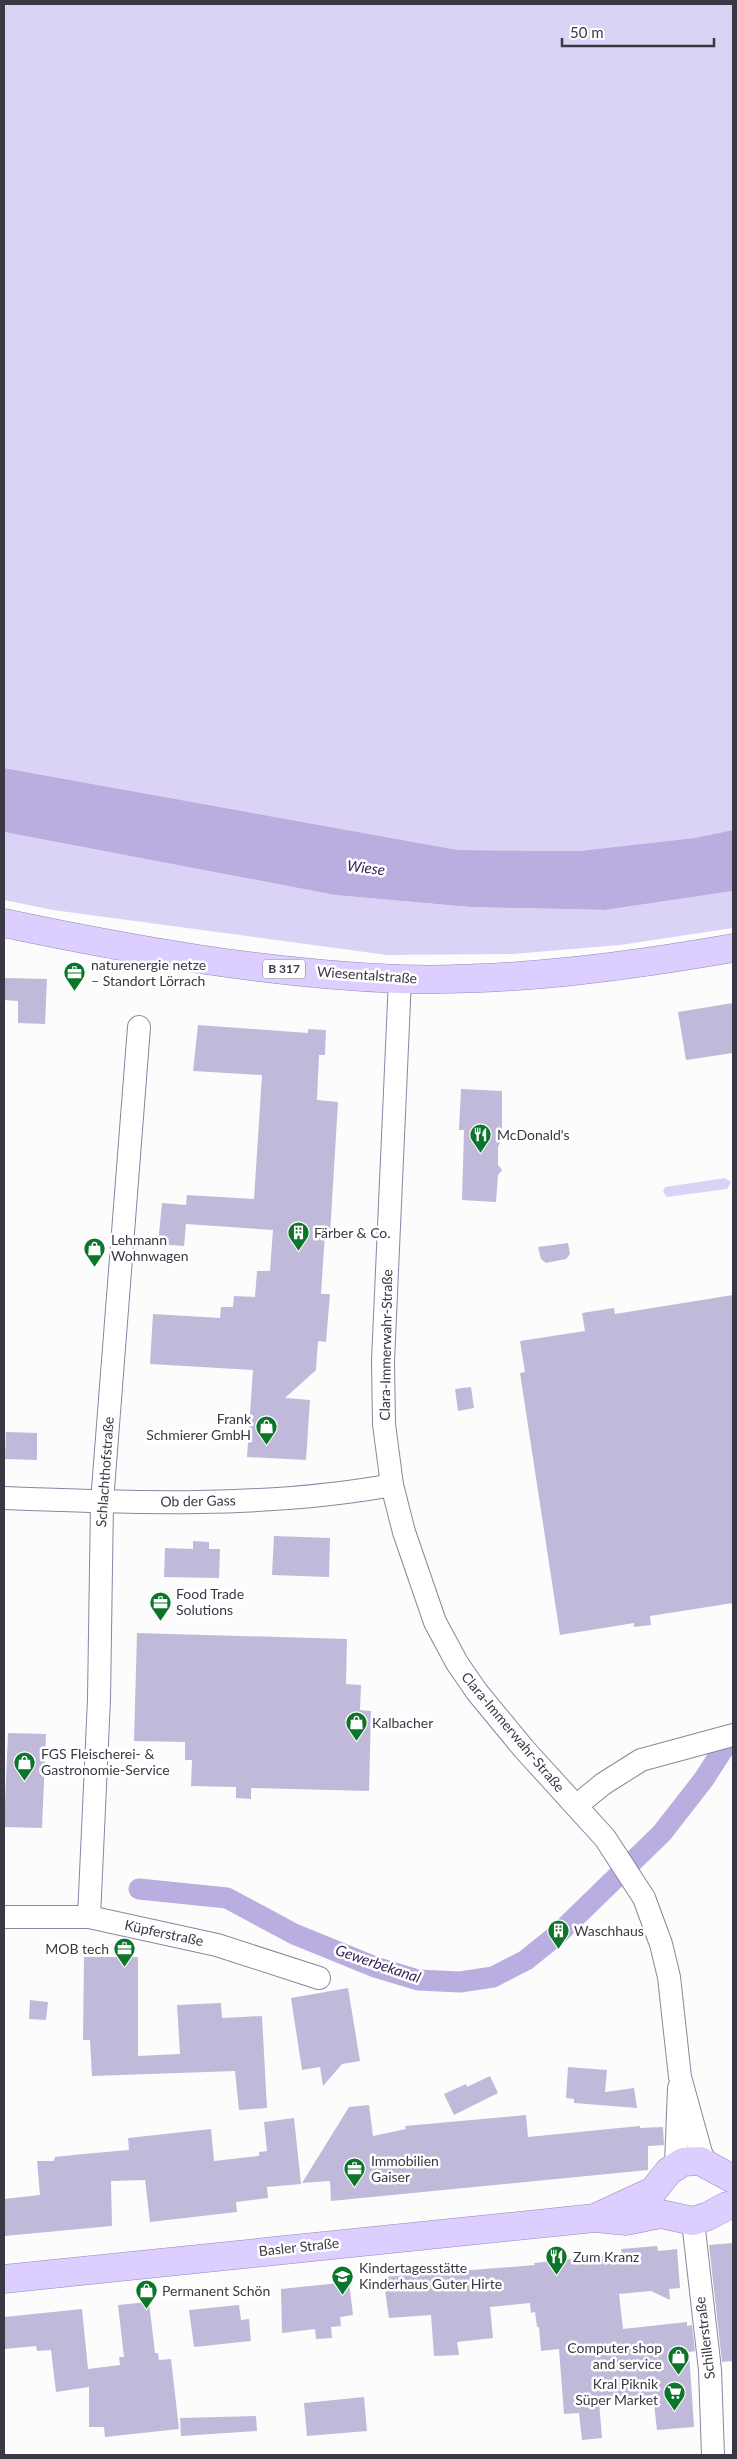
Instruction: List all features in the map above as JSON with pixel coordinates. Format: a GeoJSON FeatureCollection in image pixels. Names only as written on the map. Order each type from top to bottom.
{"type":"FeatureCollection","features":[{"type":"Feature","properties":{"kind":"main road","name":"Wiesentalstraße"},"geometry":{"type":"LineString","coordinates":[[4,923],[230,963],[400,979],[461,979],[553,974],[733,948]]}},
{"type":"Feature","properties":{"kind":"main road"},"geometry":{"type":"LineString","coordinates":[[692,2160],[718,2171],[722,2183],[721,2199],[704,2214],[666,2206],[663,2200],[670,2172],[692,2160]]}},
{"type":"Feature","properties":{"kind":"main road","name":"Basler Straße"},"geometry":{"type":"LineString","coordinates":[[595,2218],[653,2191],[670,2172]]}},
{"type":"Feature","properties":{"kind":"main road","name":"Basler Straße"},"geometry":{"type":"LineString","coordinates":[[4,2279],[595,2218],[626,2221],[661,2214],[704,2214]]}},
{"type":"Feature","properties":{"kind":"street","name":"Clara-Immerwahr-Straße"},"geometry":{"type":"LineString","coordinates":[[400,979],[383,1361],[384,1424],[392,1485],[426,1601],[443,1640],[477,1692],[609,1844],[636,1883],[651,1913],[669,1977],[680,2078],[701,2153],[718,2171]]}},
{"type":"Feature","properties":{"kind":"street","name":"Schlachthofstraße"},"geometry":{"type":"LineString","coordinates":[[89,1917],[99,1699],[102,1502],[140,1027]]}},
{"type":"Feature","properties":{"kind":"street","name":"Ob der Gass"},"geometry":{"type":"LineString","coordinates":[[4,1498],[102,1502],[237,1500],[364,1490],[392,1485]]}},
{"type":"Feature","properties":{"kind":"street"},"geometry":{"type":"LineString","coordinates":[[576,1806],[604,1784],[641,1760],[733,1735]]}},
{"type":"Feature","properties":{"kind":"street","name":"Küpferstraße"},"geometry":{"type":"LineString","coordinates":[[4,1917],[89,1917],[217,1945],[319,1978]]}},
{"type":"Feature","properties":{"kind":"street","name":"Clara-Immerwahr-Straße"},"geometry":{"type":"LineString","coordinates":[[670,2172],[680,2078]]}},
{"type":"Feature","properties":{"kind":"street","name":"Schillerstraße"},"geometry":{"type":"LineString","coordinates":[[704,2214],[713,2455]]}},
{"type":"Feature","properties":{"kind":"shaded area"},"geometry":{"type":"Polygon","coordinates":[[[4,4],[733,4],[733,830],[694,838],[579,851],[458,850],[4,768],[4,4]]]}},
{"type":"Feature","properties":{"kind":"shaded area"},"geometry":{"type":"Polygon","coordinates":[[[4,832],[335,895],[470,907],[605,910],[733,891],[733,928],[620,945],[513,954],[387,955],[53,910],[4,900],[4,832]]]}},
{"type":"Feature","properties":{"kind":"shaded area"},"geometry":{"type":"Polygon","coordinates":[[[725,1178],[731,1182],[727,1189],[667,1197],[663,1192],[665,1187],[725,1178]]]}},
{"type":"Feature","properties":{"kind":"water","name":"Wiese"},"geometry":{"type":"Polygon","coordinates":[[[4,768],[458,850],[579,851],[694,838],[733,830],[733,891],[605,910],[470,907],[335,895],[4,832],[4,768]]]}},
{"type":"Feature","properties":{"kind":"building"},"geometry":{"type":"Polygon","coordinates":[[[4,978],[47,979],[45,1024],[18,1023],[18,1001],[4,1000],[4,978]]]}},
{"type":"Feature","properties":{"kind":"building"},"geometry":{"type":"Polygon","coordinates":[[[733,1003],[733,1053],[686,1060],[678,1012],[733,1003]]]}},
{"type":"Feature","properties":{"kind":"building","name":"Färber & Co."},"geometry":{"type":"Polygon","coordinates":[[[198,1025],[308,1033],[308,1029],[326,1030],[325,1055],[319,1055],[317,1100],[338,1102],[330,1234],[325,1234],[321,1294],[330,1294],[326,1342],[318,1341],[316,1370],[285,1398],[310,1400],[306,1460],[247,1457],[253,1370],[150,1364],[153,1314],[220,1318],[221,1307],[233,1307],[234,1296],[255,1297],[257,1271],[270,1271],[273,1230],[186,1224],[184,1246],[158,1244],[162,1203],[186,1205],[187,1195],[254,1199],[262,1075],[193,1071],[198,1025]]]}},
{"type":"Feature","properties":{"kind":"building","name":"McDonald's"},"geometry":{"type":"Polygon","coordinates":[[[461,1089],[502,1091],[502,1138],[498,1147],[498,1165],[502,1170],[498,1175],[496,1202],[462,1200],[464,1130],[459,1130],[461,1089]]]}},
{"type":"Feature","properties":{"kind":"building"},"geometry":{"type":"Polygon","coordinates":[[[568,1243],[570,1254],[566,1259],[546,1263],[541,1259],[538,1247],[568,1243]]]}},
{"type":"Feature","properties":{"kind":"building"},"geometry":{"type":"Polygon","coordinates":[[[733,1295],[733,1603],[650,1616],[651,1625],[634,1627],[634,1623],[560,1635],[520,1373],[525,1372],[520,1341],[585,1331],[582,1313],[614,1308],[615,1314],[733,1295]]]}},
{"type":"Feature","properties":{"kind":"building"},"geometry":{"type":"Polygon","coordinates":[[[471,1387],[474,1408],[458,1411],[455,1389],[471,1387]]]}},
{"type":"Feature","properties":{"kind":"building"},"geometry":{"type":"Polygon","coordinates":[[[6,1432],[37,1433],[37,1460],[5,1459],[6,1432]]]}},
{"type":"Feature","properties":{"kind":"building"},"geometry":{"type":"Polygon","coordinates":[[[274,1536],[330,1538],[329,1577],[272,1575],[274,1536]]]}},
{"type":"Feature","properties":{"kind":"building"},"geometry":{"type":"Polygon","coordinates":[[[193,1541],[209,1542],[209,1549],[220,1549],[219,1578],[164,1577],[165,1548],[193,1549],[193,1541]]]}},
{"type":"Feature","properties":{"kind":"building"},"geometry":{"type":"Polygon","coordinates":[[[137,1633],[347,1639],[346,1684],[361,1685],[360,1710],[371,1711],[369,1791],[251,1788],[251,1799],[236,1798],[236,1787],[191,1786],[192,1760],[185,1760],[185,1742],[134,1741],[137,1633]]]}},
{"type":"Feature","properties":{"kind":"building","name":"FGS Fleischerei- & Gastronomie-Service"},"geometry":{"type":"Polygon","coordinates":[[[8,1733],[46,1734],[42,1828],[4,1827],[8,1733]]]}},
{"type":"Feature","properties":{"kind":"building"},"geometry":{"type":"Polygon","coordinates":[[[84,1957],[138,1957],[138,2056],[180,2054],[177,2005],[221,2003],[222,2018],[262,2016],[267,2108],[239,2110],[235,2071],[92,2076],[90,2040],[83,2040],[84,1957]]]}},
{"type":"Feature","properties":{"kind":"building"},"geometry":{"type":"Polygon","coordinates":[[[348,1988],[360,2061],[342,2064],[323,2086],[320,2067],[302,2070],[291,1998],[348,1988]]]}},
{"type":"Feature","properties":{"kind":"building"},"geometry":{"type":"Polygon","coordinates":[[[30,2000],[48,2002],[46,2020],[29,2019],[30,2000]]]}},
{"type":"Feature","properties":{"kind":"building"},"geometry":{"type":"Polygon","coordinates":[[[568,2067],[607,2070],[605,2092],[634,2088],[637,2108],[574,2103],[574,2099],[566,2098],[568,2067]]]}},
{"type":"Feature","properties":{"kind":"building"},"geometry":{"type":"Polygon","coordinates":[[[490,2076],[498,2093],[454,2115],[444,2094],[466,2084],[467,2087],[490,2076]]]}},
{"type":"Feature","properties":{"kind":"building"},"geometry":{"type":"Polygon","coordinates":[[[369,2105],[373,2136],[406,2129],[405,2126],[526,2115],[528,2137],[640,2126],[640,2128],[663,2127],[664,2145],[648,2146],[648,2170],[331,2201],[330,2181],[302,2183],[349,2107],[369,2105]]]}},
{"type":"Feature","properties":{"kind":"building"},"geometry":{"type":"Polygon","coordinates":[[[294,2118],[301,2184],[267,2187],[268,2198],[236,2202],[237,2212],[150,2222],[145,2180],[111,2181],[112,2226],[4,2236],[4,2199],[40,2195],[37,2161],[54,2161],[55,2157],[129,2150],[128,2138],[211,2129],[214,2161],[259,2156],[259,2152],[267,2151],[264,2122],[294,2118]]]}},
{"type":"Feature","properties":{"kind":"building"},"geometry":{"type":"Polygon","coordinates":[[[733,2243],[733,2361],[722,2362],[709,2245],[733,2243]]]}},
{"type":"Feature","properties":{"kind":"building"},"geometry":{"type":"Polygon","coordinates":[[[657,2246],[658,2251],[677,2249],[680,2288],[669,2289],[670,2300],[651,2291],[619,2294],[623,2329],[687,2322],[687,2326],[692,2325],[695,2351],[689,2352],[694,2427],[657,2430],[653,2395],[599,2401],[602,2438],[582,2440],[579,2413],[564,2414],[559,2349],[541,2351],[539,2327],[537,2327],[535,2312],[531,2313],[530,2303],[490,2307],[493,2338],[457,2342],[459,2355],[434,2356],[431,2315],[389,2318],[383,2277],[535,2265],[534,2263],[622,2254],[621,2249],[657,2246]]]}},
{"type":"Feature","properties":{"kind":"building"},"geometry":{"type":"Polygon","coordinates":[[[349,2282],[353,2315],[340,2317],[341,2326],[331,2327],[332,2338],[316,2339],[315,2329],[282,2333],[281,2289],[349,2282]]]}},
{"type":"Feature","properties":{"kind":"building"},"geometry":{"type":"Polygon","coordinates":[[[149,2302],[155,2353],[158,2353],[159,2360],[171,2359],[179,2429],[105,2437],[104,2427],[89,2427],[89,2387],[56,2392],[51,2350],[37,2351],[36,2346],[4,2349],[4,2317],[82,2309],[88,2369],[120,2365],[119,2357],[124,2357],[118,2305],[149,2302]]]}},
{"type":"Feature","properties":{"kind":"building"},"geometry":{"type":"Polygon","coordinates":[[[239,2305],[241,2320],[249,2319],[251,2341],[194,2347],[189,2310],[239,2305]]]}},
{"type":"Feature","properties":{"kind":"building"},"geometry":{"type":"Polygon","coordinates":[[[364,2397],[367,2431],[307,2436],[304,2403],[364,2397]]]}},
{"type":"Feature","properties":{"kind":"building"},"geometry":{"type":"Polygon","coordinates":[[[256,2416],[257,2431],[181,2436],[180,2418],[256,2416]]]}},
{"type":"Feature","properties":{"kind":"waterway","name":"Gewerbekanal"},"geometry":{"type":"LineString","coordinates":[[139,1889],[227,1898],[294,1934],[375,1967],[418,1980],[460,1982],[493,1977],[526,1960],[557,1935],[662,1833],[704,1779],[733,1734]]}},
{"type":"Feature","properties":{"kind":"place","name":"naturenergie netze – Standort Lörrach"},"geometry":{"type":"Point","coordinates":[75,992]}},
{"type":"Feature","properties":{"kind":"place","name":"McDonald's"},"geometry":{"type":"Point","coordinates":[481,1154]}},
{"type":"Feature","properties":{"kind":"place","name":"Färber & Co."},"geometry":{"type":"Point","coordinates":[298,1252]}},
{"type":"Feature","properties":{"kind":"place","name":"Lehmann Wohnwagen"},"geometry":{"type":"Point","coordinates":[95,1267]}},
{"type":"Feature","properties":{"kind":"place","name":"Frank Schmierer GmbH"},"geometry":{"type":"Point","coordinates":[267,1446]}},
{"type":"Feature","properties":{"kind":"place","name":"Food Trade Solutions"},"geometry":{"type":"Point","coordinates":[160,1621]}},
{"type":"Feature","properties":{"kind":"place","name":"Kalbacher"},"geometry":{"type":"Point","coordinates":[356,1742]}},
{"type":"Feature","properties":{"kind":"place","name":"FGS Fleischerei- & Gastronomie-Service"},"geometry":{"type":"Point","coordinates":[25,1781]}},
{"type":"Feature","properties":{"kind":"place","name":"Waschhaus"},"geometry":{"type":"Point","coordinates":[558,1950]}},
{"type":"Feature","properties":{"kind":"place","name":"MOB tech"},"geometry":{"type":"Point","coordinates":[125,1968]}},
{"type":"Feature","properties":{"kind":"place","name":"Immobilien Gaiser"},"geometry":{"type":"Point","coordinates":[355,2188]}},
{"type":"Feature","properties":{"kind":"place","name":"Zum Kranz"},"geometry":{"type":"Point","coordinates":[557,2276]}},
{"type":"Feature","properties":{"kind":"place","name":"Kindertagesstätte Kinderhaus Guter Hirte"},"geometry":{"type":"Point","coordinates":[343,2295]}},
{"type":"Feature","properties":{"kind":"place","name":"Permanent Schön"},"geometry":{"type":"Point","coordinates":[146,2310]}},
{"type":"Feature","properties":{"kind":"place","name":"Computer shop and service"},"geometry":{"type":"Point","coordinates":[678,2375]}},
{"type":"Feature","properties":{"kind":"place","name":"Kral Piknik Süper Market"},"geometry":{"type":"Point","coordinates":[674,2411]}}]}
